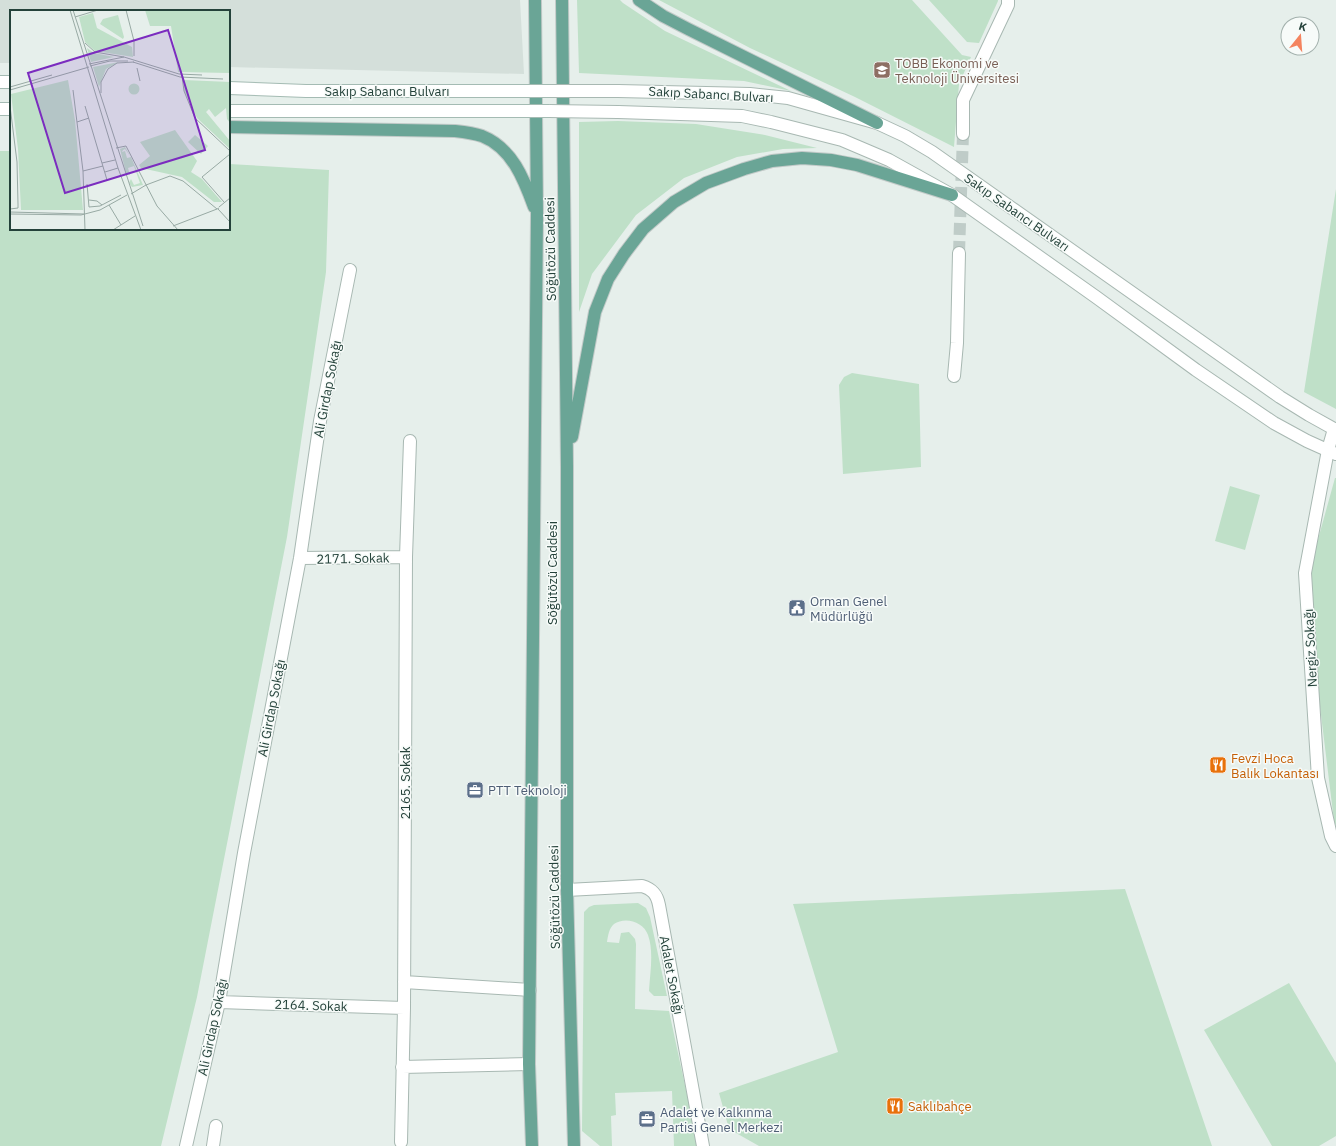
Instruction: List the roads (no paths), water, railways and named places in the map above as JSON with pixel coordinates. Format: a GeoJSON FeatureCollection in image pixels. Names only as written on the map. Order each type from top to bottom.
{"type":"FeatureCollection","features":[{"type":"Feature","properties":{"kind":"main road","name":"Söğütözü Caddesi"},"geometry":{"type":"LineString","coordinates":[[532,1146],[529,1064],[537,214],[535,0]]}},
{"type":"Feature","properties":{"kind":"main road","name":"Söğütözü Caddesi"},"geometry":{"type":"LineString","coordinates":[[562,0],[566,466],[567,890],[574,1146]]}},
{"type":"Feature","properties":{"kind":"main road"},"geometry":{"type":"LineString","coordinates":[[638,0],[663,16],[688,29],[877,123]]}},
{"type":"Feature","properties":{"kind":"main road"},"geometry":{"type":"LineString","coordinates":[[230,127],[469,132],[482,136],[495,143],[507,154],[523,178],[537,214]]}},
{"type":"Feature","properties":{"kind":"main road"},"geometry":{"type":"LineString","coordinates":[[566,466],[595,312],[608,279],[624,254],[643,229],[657,215],[674,202],[706,183],[744,169],[772,161],[802,158],[831,160],[857,165],[952,195]]}},
{"type":"Feature","properties":{"kind":"street"},"geometry":{"type":"LineString","coordinates":[[963,134],[963,100],[1008,5],[1008,0]]}},
{"type":"Feature","properties":{"kind":"street","name":"Sakıp Sabancı Bulvarı"},"geometry":{"type":"LineString","coordinates":[[230,88],[306,91],[618,90],[750,94],[788,98],[877,123],[905,136],[932,152],[1280,397],[1335,429]]}},
{"type":"Feature","properties":{"kind":"street","name":"Sakıp Sabancı Bulvarı"},"geometry":{"type":"LineString","coordinates":[[230,111],[494,110],[742,116],[842,140],[889,160],[952,195],[1209,380],[1274,423],[1307,441],[1332,452]]}},
{"type":"Feature","properties":{"kind":"street"},"geometry":{"type":"LineString","coordinates":[[954,376],[957,343],[958,253]]}},
{"type":"Feature","properties":{"kind":"street","name":"Ali Girdap Sokağı"},"geometry":{"type":"LineString","coordinates":[[186,1146],[219,1002],[244,853],[300,558],[320,421],[350,270]]}},
{"type":"Feature","properties":{"kind":"street","name":"Nergiz Sokağı"},"geometry":{"type":"LineString","coordinates":[[1335,429],[1332,452],[1305,574],[1318,778],[1331,836],[1336,846]]}},
{"type":"Feature","properties":{"kind":"street","name":"2165. Sokak"},"geometry":{"type":"LineString","coordinates":[[401,1142],[404,1008],[406,558],[410,441]]}},
{"type":"Feature","properties":{"kind":"street","name":"2171. Sokak"},"geometry":{"type":"LineString","coordinates":[[300,558],[406,558]]}},
{"type":"Feature","properties":{"kind":"street","name":"Adalet Sokağı"},"geometry":{"type":"LineString","coordinates":[[567,890],[642,886],[651,890],[656,896],[677,998],[703,1146]]}},
{"type":"Feature","properties":{"kind":"street"},"geometry":{"type":"LineString","coordinates":[[404,982],[530,990]]}},
{"type":"Feature","properties":{"kind":"street","name":"2164. Sokak"},"geometry":{"type":"LineString","coordinates":[[219,1002],[404,1008]]}},
{"type":"Feature","properties":{"kind":"street"},"geometry":{"type":"LineString","coordinates":[[402,1067],[529,1064]]}},
{"type":"Feature","properties":{"kind":"street"},"geometry":{"type":"LineString","coordinates":[[213,1146],[216,1126]]}},
{"type":"Feature","properties":{"kind":"tunnel"},"geometry":{"type":"LineString","coordinates":[[959,253],[963,134]]}},
{"type":"Feature","properties":{"kind":"place","name":"TOBB Ekonomi ve Teknoloji Üniversitesi"},"geometry":{"type":"Point","coordinates":[882,70]}},
{"type":"Feature","properties":{"kind":"place","name":"Orman Genel Müdürlüğü"},"geometry":{"type":"Point","coordinates":[797,608]}},
{"type":"Feature","properties":{"kind":"place","name":"Fevzi Hoca Balık Lokantası"},"geometry":{"type":"Point","coordinates":[1218,765]}},
{"type":"Feature","properties":{"kind":"place","name":"PTT Teknoloji"},"geometry":{"type":"Point","coordinates":[475,790]}},
{"type":"Feature","properties":{"kind":"place","name":"Saklıbahçe"},"geometry":{"type":"Point","coordinates":[895,1106]}},
{"type":"Feature","properties":{"kind":"place","name":"Adalet ve Kalkınma Partisi Genel Merkezi"},"geometry":{"type":"Point","coordinates":[647,1119]}}]}
